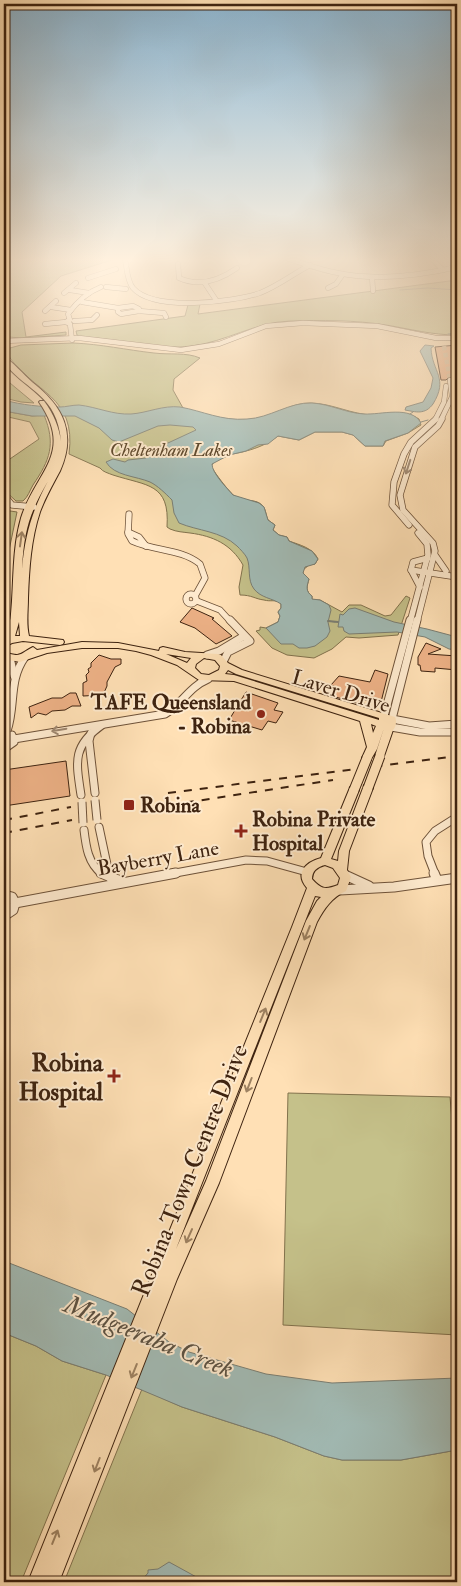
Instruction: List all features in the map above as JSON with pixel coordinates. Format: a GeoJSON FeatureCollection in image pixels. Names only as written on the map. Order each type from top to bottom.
{"type":"FeatureCollection","features":[{"type":"Feature","properties":{"kind":"main road"},"geometry":{"type":"LineString","coordinates":[[4,359],[15,372],[50,402],[57,421],[54,459],[22,535],[17,573],[15,623],[5,642]]}},
{"type":"Feature","properties":{"kind":"main road"},"geometry":{"type":"LineString","coordinates":[[4,369],[42,402],[57,421]]}},
{"type":"Feature","properties":{"kind":"main road"},"geometry":{"type":"LineString","coordinates":[[28,656],[34,648],[23,629],[25,572],[34,507]]}},
{"type":"Feature","properties":{"kind":"main road"},"geometry":{"type":"LineString","coordinates":[[5,642],[28,639],[49,642],[119,640],[137,642],[177,654],[215,656],[224,663],[223,672],[212,678],[195,675],[190,669],[167,657],[136,648],[114,645],[56,648],[15,659],[5,656]]}},
{"type":"Feature","properties":{"kind":"main road"},"geometry":{"type":"LineString","coordinates":[[190,669],[192,662],[203,656]]}},
{"type":"Feature","properties":{"kind":"main road","name":"Laver Drive"},"geometry":{"type":"LineString","coordinates":[[224,663],[239,672],[387,721]]}},
{"type":"Feature","properties":{"kind":"main road","name":"Laver Drive"},"geometry":{"type":"LineString","coordinates":[[212,678],[234,678],[363,718],[387,721]]}},
{"type":"Feature","properties":{"kind":"main road"},"geometry":{"type":"LineString","coordinates":[[363,718],[366,724],[370,753]]}},
{"type":"Feature","properties":{"kind":"main road"},"geometry":{"type":"LineString","coordinates":[[325,861],[370,753],[387,721]]}},
{"type":"Feature","properties":{"kind":"main road"},"geometry":{"type":"LineString","coordinates":[[343,872],[337,865],[325,861],[314,864],[307,872],[306,881],[312,889],[322,894],[337,892],[344,885],[344,851],[380,756],[387,721]]}},
{"type":"Feature","properties":{"kind":"main road","name":"Robina Town Centre Drive"},"geometry":{"type":"LineString","coordinates":[[52,1582],[110,1416],[312,889]]}},
{"type":"Feature","properties":{"kind":"main road","name":"Robina Town Centre Drive"},"geometry":{"type":"LineString","coordinates":[[166,1274],[212,1183],[312,921],[320,904],[337,892]]}},
{"type":"Feature","properties":{"kind":"main road","name":"Robina Town Centre Drive"},"geometry":{"type":"LineString","coordinates":[[36,1582],[110,1416]]}},
{"type":"Feature","properties":{"kind":"street"},"geometry":{"type":"LineString","coordinates":[[71,333],[72,339]]}},
{"type":"Feature","properties":{"kind":"street"},"geometry":{"type":"LineString","coordinates":[[4,345],[72,339],[108,341],[181,350],[219,344],[248,333]]}},
{"type":"Feature","properties":{"kind":"street"},"geometry":{"type":"LineString","coordinates":[[72,339],[158,351],[190,351],[220,346],[254,333]]}},
{"type":"Feature","properties":{"kind":"street"},"geometry":{"type":"LineString","coordinates":[[402,333],[442,342]]}},
{"type":"Feature","properties":{"kind":"street"},"geometry":{"type":"LineString","coordinates":[[405,333],[442,342],[457,339]]}},
{"type":"Feature","properties":{"kind":"street"},"geometry":{"type":"LineString","coordinates":[[387,721],[414,622],[427,584],[428,570],[427,544],[395,511],[392,494],[405,451],[413,440],[432,424],[446,398],[447,380],[452,394],[450,402],[438,426],[415,447],[400,494],[403,510],[433,542],[435,555],[446,571]]}},
{"type":"Feature","properties":{"kind":"street"},"geometry":{"type":"LineString","coordinates":[[4,495],[12,505],[34,507]]}},
{"type":"Feature","properties":{"kind":"street"},"geometry":{"type":"LineString","coordinates":[[129,514],[128,532],[132,541],[159,550],[182,554],[200,563],[204,568],[205,578],[196,598],[220,610],[247,639]]}},
{"type":"Feature","properties":{"kind":"street"},"geometry":{"type":"LineString","coordinates":[[414,622],[420,587],[435,555]]}},
{"type":"Feature","properties":{"kind":"street"},"geometry":{"type":"LineString","coordinates":[[420,587],[412,568],[413,562],[428,558]]}},
{"type":"Feature","properties":{"kind":"street"},"geometry":{"type":"LineString","coordinates":[[412,568],[457,573]]}},
{"type":"Feature","properties":{"kind":"street"},"geometry":{"type":"LineString","coordinates":[[428,570],[457,578]]}},
{"type":"Feature","properties":{"kind":"street"},"geometry":{"type":"LineString","coordinates":[[427,584],[435,580],[457,578]]}},
{"type":"Feature","properties":{"kind":"street"},"geometry":{"type":"LineString","coordinates":[[203,656],[247,639]]}},
{"type":"Feature","properties":{"kind":"street"},"geometry":{"type":"LineString","coordinates":[[224,663],[228,652],[247,639]]}},
{"type":"Feature","properties":{"kind":"street"},"geometry":{"type":"LineString","coordinates":[[4,750],[11,746],[14,739],[12,734],[5,730],[12,719],[14,676],[11,662],[5,656]]}},
{"type":"Feature","properties":{"kind":"street"},"geometry":{"type":"LineString","coordinates":[[14,676],[28,656]]}},
{"type":"Feature","properties":{"kind":"street"},"geometry":{"type":"LineString","coordinates":[[14,739],[168,712],[190,687],[212,678]]}},
{"type":"Feature","properties":{"kind":"street","name":"Laver Drive"},"geometry":{"type":"LineString","coordinates":[[387,721],[430,726],[457,724]]}},
{"type":"Feature","properties":{"kind":"street","name":"Laver Drive"},"geometry":{"type":"LineString","coordinates":[[387,721],[420,732],[457,732]]}},
{"type":"Feature","properties":{"kind":"street"},"geometry":{"type":"LineString","coordinates":[[104,724],[82,741],[78,750],[84,827],[90,861],[98,872],[109,874],[124,882]]}},
{"type":"Feature","properties":{"kind":"street"},"geometry":{"type":"LineString","coordinates":[[91,733],[90,748],[98,824],[103,838],[109,874]]}},
{"type":"Feature","properties":{"kind":"street"},"geometry":{"type":"LineString","coordinates":[[437,880],[426,850],[426,842],[431,834],[457,817]]}},
{"type":"Feature","properties":{"kind":"street","name":"Bayberry Lane"},"geometry":{"type":"LineString","coordinates":[[14,903],[246,860],[267,861],[307,872]]}},
{"type":"Feature","properties":{"kind":"street"},"geometry":{"type":"LineString","coordinates":[[343,872],[357,882],[376,888]]}},
{"type":"Feature","properties":{"kind":"street"},"geometry":{"type":"LineString","coordinates":[[337,892],[457,878]]}},
{"type":"Feature","properties":{"kind":"street"},"geometry":{"type":"LineString","coordinates":[[4,895],[12,897],[14,903],[13,910],[4,916]]}},
{"type":"Feature","properties":{"kind":"green space"},"geometry":{"type":"Polygon","coordinates":[[[5,333],[25,333],[26,337],[66,333],[66,335],[22,338],[8,337],[5,333]]]}},
{"type":"Feature","properties":{"kind":"green space"},"geometry":{"type":"Polygon","coordinates":[[[77,333],[239,333],[204,344],[177,347],[150,346],[77,335],[77,333]]]}},
{"type":"Feature","properties":{"kind":"green space"},"geometry":{"type":"Polygon","coordinates":[[[430,333],[457,333],[457,335],[430,333]]]}},
{"type":"Feature","properties":{"kind":"green space","name":"Cheltenham Lakes"},"geometry":{"type":"Polygon","coordinates":[[[73,343],[154,353],[189,355],[200,358],[174,379],[173,390],[183,408],[213,416],[243,420],[253,419],[303,403],[310,403],[374,415],[402,413],[419,419],[421,425],[408,433],[386,441],[383,446],[365,446],[353,435],[342,432],[315,432],[299,440],[278,436],[259,447],[215,461],[211,466],[234,496],[257,502],[263,506],[268,520],[275,525],[273,530],[316,555],[318,559],[315,564],[309,565],[303,570],[303,573],[309,579],[307,588],[312,596],[312,600],[320,600],[342,612],[349,605],[361,605],[385,616],[391,615],[406,596],[410,598],[398,635],[346,637],[332,649],[314,658],[287,655],[272,648],[256,631],[260,630],[260,627],[266,628],[278,622],[280,616],[278,612],[281,608],[281,603],[240,595],[239,587],[243,565],[238,558],[221,542],[206,536],[175,531],[167,527],[165,502],[154,489],[107,473],[69,454],[70,434],[60,407],[18,368],[8,355],[10,348],[21,345],[73,343]]]}},
{"type":"Feature","properties":{"kind":"green space"},"geometry":{"type":"Polygon","coordinates":[[[4,378],[34,403],[4,398],[4,378]]]}},
{"type":"Feature","properties":{"kind":"green space"},"geometry":{"type":"Polygon","coordinates":[[[4,411],[32,416],[44,415],[48,425],[50,443],[47,460],[23,501],[16,501],[4,490],[4,463],[39,439],[30,422],[4,416],[4,411]]]}},
{"type":"Feature","properties":{"kind":"green space"},"geometry":{"type":"Polygon","coordinates":[[[4,510],[17,512],[6,565],[4,565],[4,510]]]}},
{"type":"Feature","properties":{"kind":"green space"},"geometry":{"type":"Polygon","coordinates":[[[288,1093],[450,1097],[457,1179],[457,1335],[283,1325],[288,1093]]]}},
{"type":"Feature","properties":{"kind":"green space"},"geometry":{"type":"Polygon","coordinates":[[[4,1333],[36,1346],[62,1361],[106,1375],[21,1582],[4,1582],[4,1333]]]}},
{"type":"Feature","properties":{"kind":"green space"},"geometry":{"type":"Polygon","coordinates":[[[142,1389],[182,1407],[275,1437],[324,1456],[342,1460],[401,1460],[457,1450],[457,1582],[64,1582],[142,1389]]]}},
{"type":"Feature","properties":{"kind":"water"},"geometry":{"type":"Polygon","coordinates":[[[425,345],[434,346],[431,348],[440,381],[438,395],[427,410],[420,412],[405,410],[406,407],[423,402],[431,388],[433,378],[420,351],[425,345]]]}},
{"type":"Feature","properties":{"kind":"water","name":"Cheltenham Lakes"},"geometry":{"type":"Polygon","coordinates":[[[4,400],[46,407],[79,405],[124,414],[167,407],[180,407],[229,419],[255,418],[295,405],[312,403],[364,414],[395,412],[410,414],[421,423],[408,433],[385,441],[383,446],[365,446],[353,435],[342,432],[315,432],[299,440],[278,436],[268,444],[258,445],[246,451],[229,455],[212,464],[217,476],[233,495],[259,503],[264,507],[268,520],[275,525],[273,530],[279,535],[287,537],[289,541],[312,551],[318,559],[315,564],[305,567],[303,573],[309,579],[307,588],[312,599],[320,600],[329,605],[331,610],[328,622],[330,631],[327,637],[315,646],[299,648],[293,644],[281,644],[266,628],[278,622],[280,616],[278,612],[281,604],[254,589],[247,558],[237,546],[217,534],[179,523],[174,513],[172,500],[161,490],[150,482],[114,470],[106,462],[113,459],[125,462],[146,458],[155,449],[196,430],[193,427],[158,426],[119,442],[112,440],[99,428],[75,416],[32,416],[4,411],[4,400]]]}},
{"type":"Feature","properties":{"kind":"water"},"geometry":{"type":"Polygon","coordinates":[[[355,608],[394,622],[457,637],[457,650],[449,649],[425,637],[397,632],[349,634],[344,631],[343,627],[338,627],[340,614],[343,615],[349,609],[355,608]]]}},
{"type":"Feature","properties":{"kind":"water","name":"Mudgeeraba Creek"},"geometry":{"type":"Polygon","coordinates":[[[4,1261],[127,1309],[169,1342],[189,1352],[266,1374],[332,1383],[457,1378],[457,1450],[401,1460],[342,1460],[324,1456],[275,1437],[182,1407],[106,1375],[62,1361],[36,1346],[4,1333],[4,1261]]]}},
{"type":"Feature","properties":{"kind":"water"},"geometry":{"type":"Polygon","coordinates":[[[169,1562],[200,1579],[202,1582],[140,1582],[148,1573],[148,1570],[158,1569],[169,1562]]]}},
{"type":"Feature","properties":{"kind":"building"},"geometry":{"type":"Polygon","coordinates":[[[457,345],[457,380],[450,376],[446,380],[441,380],[435,347],[457,345]]]}},
{"type":"Feature","properties":{"kind":"building"},"geometry":{"type":"Polygon","coordinates":[[[192,608],[214,618],[212,619],[232,636],[216,644],[195,628],[180,622],[192,608]]]}},
{"type":"Feature","properties":{"kind":"building"},"geometry":{"type":"Polygon","coordinates":[[[426,643],[441,649],[428,654],[457,656],[457,670],[435,668],[435,672],[421,671],[420,665],[418,665],[418,657],[426,643]]]}},
{"type":"Feature","properties":{"kind":"building"},"geometry":{"type":"Polygon","coordinates":[[[99,655],[111,659],[121,659],[121,664],[115,667],[103,695],[83,696],[83,683],[87,681],[88,669],[99,655]]]}},
{"type":"Feature","properties":{"kind":"building"},"geometry":{"type":"Polygon","coordinates":[[[375,670],[388,674],[381,702],[363,700],[364,704],[360,704],[332,696],[334,691],[341,689],[331,685],[339,676],[370,682],[375,670]]]}},
{"type":"Feature","properties":{"kind":"building"},"geometry":{"type":"Polygon","coordinates":[[[246,692],[278,703],[274,710],[283,712],[276,723],[268,721],[262,730],[229,720],[246,692]]]}},
{"type":"Feature","properties":{"kind":"building"},"geometry":{"type":"Polygon","coordinates":[[[70,693],[76,693],[81,706],[72,706],[65,710],[52,711],[46,715],[38,713],[31,718],[29,707],[52,698],[62,698],[70,693]]]}},
{"type":"Feature","properties":{"kind":"building"},"geometry":{"type":"Polygon","coordinates":[[[66,761],[70,796],[4,806],[4,770],[66,761]]]}},
{"type":"Feature","properties":{"kind":"waterway"},"geometry":{"type":"LineString","coordinates":[[448,334],[457,333]]}},
{"type":"Feature","properties":{"kind":"waterway"},"geometry":{"type":"LineString","coordinates":[[421,422],[428,420]]}},
{"type":"Feature","properties":{"kind":"waterway"},"geometry":{"type":"LineString","coordinates":[[4,572],[4,621]]}},
{"type":"Feature","properties":{"kind":"waterway"},"geometry":{"type":"LineString","coordinates":[[335,622],[328,621],[338,622]]}},
{"type":"Feature","properties":{"kind":"tunnel"},"geometry":{"type":"LineString","coordinates":[[444,346],[450,380]]}},
{"type":"Feature","properties":{"kind":"railway"},"geometry":{"type":"LineString","coordinates":[[168,793],[457,756]]}},
{"type":"Feature","properties":{"kind":"railway"},"geometry":{"type":"LineString","coordinates":[[170,805],[333,780]]}},
{"type":"Feature","properties":{"kind":"railway"},"geometry":{"type":"LineString","coordinates":[[4,820],[71,807]]}},
{"type":"Feature","properties":{"kind":"railway"},"geometry":{"type":"LineString","coordinates":[[4,833],[72,820]]}},
{"type":"Feature","properties":{"kind":"place","name":"TAFE Queensland - Robina"},"geometry":{"type":"Point","coordinates":[261,714]}},
{"type":"Feature","properties":{"kind":"place","name":"Robina"},"geometry":{"type":"Point","coordinates":[129,805]}},
{"type":"Feature","properties":{"kind":"place","name":"Robina Private Hospital"},"geometry":{"type":"Point","coordinates":[241,831]}},
{"type":"Feature","properties":{"kind":"place","name":"Robina Hospital"},"geometry":{"type":"Point","coordinates":[114,1076]}}]}
